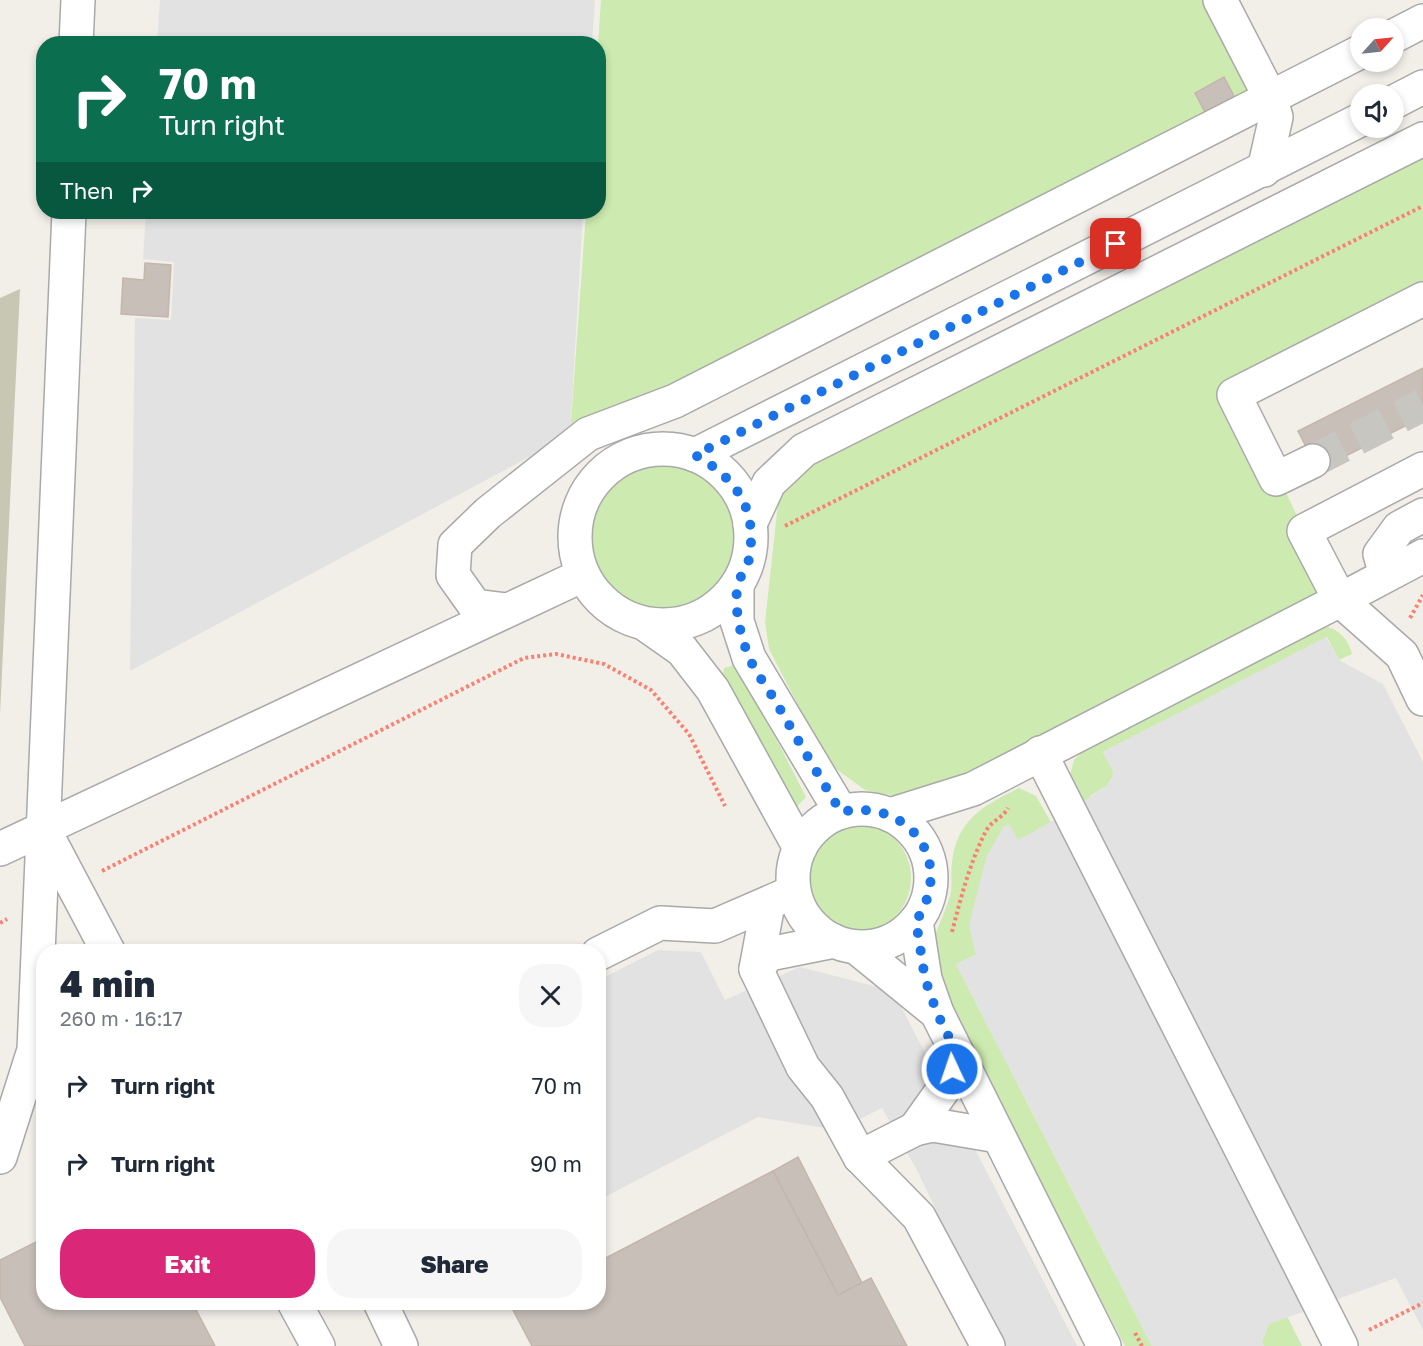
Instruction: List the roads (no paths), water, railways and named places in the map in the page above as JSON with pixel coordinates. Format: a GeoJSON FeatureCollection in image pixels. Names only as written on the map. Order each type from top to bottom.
{"type":"FeatureCollection","features":[{"type":"Feature","properties":{"kind":"street"},"geometry":{"type":"LineString","coordinates":[[76,36],[78,0]]}},
{"type":"Feature","properties":{"kind":"street"},"geometry":{"type":"LineString","coordinates":[[1220,0],[1270,97],[1276,117],[1264,170]]}},
{"type":"Feature","properties":{"kind":"street"},"geometry":{"type":"LineString","coordinates":[[1404,31],[1423,21]]}},
{"type":"Feature","properties":{"kind":"street"},"geometry":{"type":"LineString","coordinates":[[507,610],[475,606],[453,575],[455,545],[488,513],[588,434],[675,401],[1350,57]]}},
{"type":"Feature","properties":{"kind":"street"},"geometry":{"type":"LineString","coordinates":[[1404,97],[1423,87]]}},
{"type":"Feature","properties":{"kind":"street"},"geometry":{"type":"LineString","coordinates":[[695,455],[1350,125]]}},
{"type":"Feature","properties":{"kind":"street"},"geometry":{"type":"LineString","coordinates":[[645,624],[681,623],[703,616],[722,604],[737,585],[765,527],[769,483],[804,450],[1423,139]]}},
{"type":"Feature","properties":{"kind":"street"},"geometry":{"type":"LineString","coordinates":[[38,944],[69,219]]}},
{"type":"Feature","properties":{"kind":"street"},"geometry":{"type":"LineString","coordinates":[[1313,461],[1276,479],[1234,395],[1423,299]]}},
{"type":"Feature","properties":{"kind":"street"},"geometry":{"type":"LineString","coordinates":[[765,527],[746,505],[734,484],[720,469],[695,455],[676,450],[650,450],[626,457],[601,474],[589,489],[577,520],[577,554],[583,575],[598,597],[622,615],[645,624],[682,650],[713,690],[800,848]]}},
{"type":"Feature","properties":{"kind":"street"},"geometry":{"type":"LineString","coordinates":[[1416,469],[1304,531],[1340,600],[1402,655],[1423,699]]}},
{"type":"Feature","properties":{"kind":"street"},"geometry":{"type":"LineString","coordinates":[[1386,575],[1380,554],[1399,528],[1423,515]]}},
{"type":"Feature","properties":{"kind":"street"},"geometry":{"type":"LineString","coordinates":[[891,815],[973,789],[1423,556]]}},
{"type":"Feature","properties":{"kind":"street"},"geometry":{"type":"LineString","coordinates":[[0,849],[583,575]]}},
{"type":"Feature","properties":{"kind":"street"},"geometry":{"type":"LineString","coordinates":[[737,585],[737,621],[749,658],[841,812]]}},
{"type":"Feature","properties":{"kind":"street"},"geometry":{"type":"LineString","coordinates":[[1040,753],[1341,1346]]}},
{"type":"Feature","properties":{"kind":"street"},"geometry":{"type":"LineString","coordinates":[[922,843],[973,789]]}},
{"type":"Feature","properties":{"kind":"street"},"geometry":{"type":"LineString","coordinates":[[756,969],[769,954],[845,944],[877,946],[897,938],[916,921],[926,906],[932,885],[930,863],[922,843],[909,826],[891,815],[858,809],[841,812],[824,820],[810,832],[800,848],[756,969],[803,1067],[827,1097],[860,1157],[920,1217],[988,1346]]}},
{"type":"Feature","properties":{"kind":"street"},"geometry":{"type":"LineString","coordinates":[[43,828],[104,944]]}},
{"type":"Feature","properties":{"kind":"street"},"geometry":{"type":"LineString","coordinates":[[781,897],[802,912],[816,929],[845,944],[937,1013]]}},
{"type":"Feature","properties":{"kind":"street"},"geometry":{"type":"LineString","coordinates":[[606,950],[660,923],[715,926],[781,897]]}},
{"type":"Feature","properties":{"kind":"street"},"geometry":{"type":"LineString","coordinates":[[916,921],[925,979],[937,1013],[1104,1346]]}},
{"type":"Feature","properties":{"kind":"street"},"geometry":{"type":"LineString","coordinates":[[0,1157],[34,1050],[36,1001]]}},
{"type":"Feature","properties":{"kind":"street"},"geometry":{"type":"LineString","coordinates":[[915,1129],[947,1084],[957,1054]]}},
{"type":"Feature","properties":{"kind":"street"},"geometry":{"type":"LineString","coordinates":[[860,1157],[915,1129],[946,1126],[998,1136]]}},
{"type":"Feature","properties":{"kind":"street"},"geometry":{"type":"LineString","coordinates":[[298,1310],[318,1346]]}},
{"type":"Feature","properties":{"kind":"street"},"geometry":{"type":"LineString","coordinates":[[384,1310],[401,1346]]}},
{"type":"Feature","properties":{"kind":"tunnel"},"geometry":{"type":"LineString","coordinates":[[1313,461],[1423,405]]}}]}
